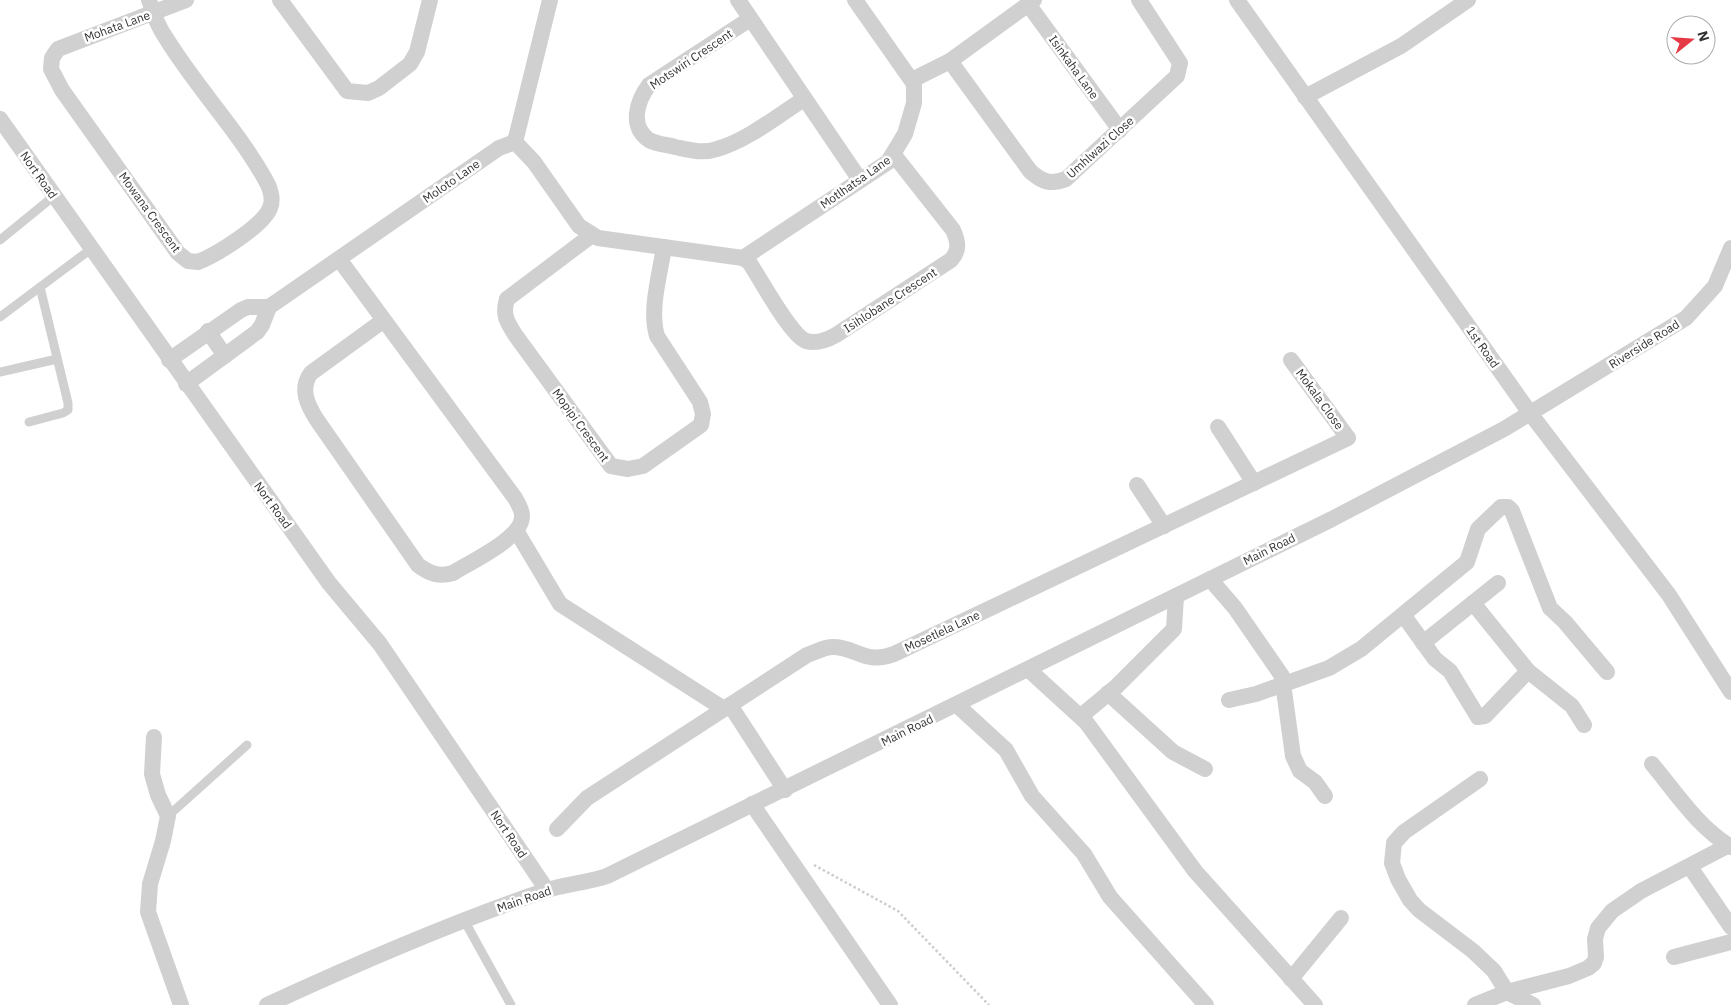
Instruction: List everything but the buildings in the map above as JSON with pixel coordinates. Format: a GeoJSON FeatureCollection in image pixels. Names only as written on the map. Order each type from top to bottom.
{"type":"FeatureCollection","features":[{"type":"Feature","properties":{"kind":"street","name":"Mohata Lane"},"geometry":{"type":"LineString","coordinates":[[52,58],[58,49],[151,6],[186,0]]}},
{"type":"Feature","properties":{"kind":"street"},"geometry":{"type":"LineString","coordinates":[[280,0],[347,91],[362,93],[368,93],[379,88],[410,64],[417,52],[430,0]]}},
{"type":"Feature","properties":{"kind":"street"},"geometry":{"type":"LineString","coordinates":[[550,0],[515,142],[534,162],[579,226],[592,235],[598,238],[743,258]]}},
{"type":"Feature","properties":{"kind":"street"},"geometry":{"type":"LineString","coordinates":[[738,0],[860,180]]}},
{"type":"Feature","properties":{"kind":"street"},"geometry":{"type":"LineString","coordinates":[[855,0],[912,80],[950,61],[1031,2]]}},
{"type":"Feature","properties":{"kind":"street","name":"Umhlwazi Close"},"geometry":{"type":"LineString","coordinates":[[950,61],[1030,171],[1044,182],[1058,182],[1066,179],[1177,76],[1181,67],[1139,0]]}},
{"type":"Feature","properties":{"kind":"street","name":"1st Road"},"geometry":{"type":"LineString","coordinates":[[1237,0],[1530,413],[1669,595],[1731,692]]}},
{"type":"Feature","properties":{"kind":"street"},"geometry":{"type":"LineString","coordinates":[[1305,97],[1401,46],[1468,0]]}},
{"type":"Feature","properties":{"kind":"street","name":"Isinkaha Lane"},"geometry":{"type":"LineString","coordinates":[[1031,2],[1120,130]]}},
{"type":"Feature","properties":{"kind":"street","name":"Mowana Crescent"},"geometry":{"type":"LineString","coordinates":[[52,58],[51,69],[62,90],[178,253],[188,261],[198,262],[206,259],[261,222],[270,208],[272,196],[262,174],[165,37],[151,6]]}},
{"type":"Feature","properties":{"kind":"street","name":"Motswiri Crescent"},"geometry":{"type":"LineString","coordinates":[[750,19],[649,85],[640,98],[636,112],[640,130],[650,140],[693,151],[715,150],[731,145],[804,100]]}},
{"type":"Feature","properties":{"kind":"street","name":"Motlhatsa Lane"},"geometry":{"type":"LineString","coordinates":[[743,258],[888,162],[905,134],[911,117],[915,92],[912,80]]}},
{"type":"Feature","properties":{"kind":"street","name":"Nort Road"},"geometry":{"type":"LineString","coordinates":[[0,119],[328,583],[380,644],[547,890]]}},
{"type":"Feature","properties":{"kind":"street","name":"Moloto Lane"},"geometry":{"type":"LineString","coordinates":[[269,307],[500,148],[515,142]]}},
{"type":"Feature","properties":{"kind":"street","name":"Isihlobane Crescent"},"geometry":{"type":"LineString","coordinates":[[743,258],[749,262],[792,329],[806,341],[816,342],[836,335],[951,260],[958,245],[953,230],[894,155]]}},
{"type":"Feature","properties":{"kind":"street","name":"Mopipi Crescent"},"geometry":{"type":"LineString","coordinates":[[592,235],[507,299],[504,309],[505,320],[611,466],[628,469],[643,466],[701,425],[703,414],[700,402],[657,336],[655,328],[654,316],[664,247]]}},
{"type":"Feature","properties":{"kind":"street","name":"Riverside Road"},"geometry":{"type":"LineString","coordinates":[[1530,413],[1686,318],[1727,273],[1731,248]]}},
{"type":"Feature","properties":{"kind":"street"},"geometry":{"type":"LineString","coordinates":[[339,259],[384,320],[515,498],[522,517],[516,532],[453,573],[446,575],[430,574],[418,565],[310,409],[305,390],[306,380],[311,373],[384,320]]}},
{"type":"Feature","properties":{"kind":"street"},"geometry":{"type":"LineString","coordinates":[[169,360],[208,331],[248,307],[269,307],[257,332],[186,384]]}},
{"type":"Feature","properties":{"kind":"street"},"geometry":{"type":"LineString","coordinates":[[208,331],[225,356]]}},
{"type":"Feature","properties":{"kind":"street","name":"Mokala Close"},"geometry":{"type":"LineString","coordinates":[[1291,360],[1348,438]]}},
{"type":"Feature","properties":{"kind":"street","name":"Main Road"},"geometry":{"type":"LineString","coordinates":[[267,1005],[292,1000],[341,971],[464,920],[547,890],[607,876],[1029,670],[1388,490],[1530,413]]}},
{"type":"Feature","properties":{"kind":"street"},"geometry":{"type":"LineString","coordinates":[[1218,428],[1254,483]]}},
{"type":"Feature","properties":{"kind":"street","name":"Mosetlela Lane"},"geometry":{"type":"LineString","coordinates":[[557,829],[587,798],[807,655],[822,649],[835,647],[873,658],[885,658],[1348,438]]}},
{"type":"Feature","properties":{"kind":"street"},"geometry":{"type":"LineString","coordinates":[[1137,485],[1164,526]]}},
{"type":"Feature","properties":{"kind":"street"},"geometry":{"type":"LineString","coordinates":[[1230,700],[1256,694],[1341,662],[1361,649],[1404,616],[1467,562],[1478,529],[1501,507],[1508,507],[1512,510],[1550,608],[1565,622],[1607,672]]}},
{"type":"Feature","properties":{"kind":"street"},"geometry":{"type":"LineString","coordinates":[[516,532],[560,604],[727,707],[785,790]]}},
{"type":"Feature","properties":{"kind":"street"},"geometry":{"type":"LineString","coordinates":[[1210,579],[1235,608],[1274,661],[1282,676],[1293,756],[1300,771],[1315,782],[1325,796]]}},
{"type":"Feature","properties":{"kind":"street"},"geometry":{"type":"LineString","coordinates":[[1423,642],[1498,583]]}},
{"type":"Feature","properties":{"kind":"street"},"geometry":{"type":"LineString","coordinates":[[1081,716],[1108,693],[1174,628],[1176,622],[1176,596]]}},
{"type":"Feature","properties":{"kind":"street"},"geometry":{"type":"LineString","coordinates":[[1473,603],[1528,671],[1572,706],[1584,725]]}},
{"type":"Feature","properties":{"kind":"street"},"geometry":{"type":"LineString","coordinates":[[1404,616],[1435,659],[1450,671],[1478,717],[1485,716],[1528,671]]}},
{"type":"Feature","properties":{"kind":"street"},"geometry":{"type":"LineString","coordinates":[[1029,670],[1081,716],[1099,737],[1195,871],[1315,1005]]}},
{"type":"Feature","properties":{"kind":"street"},"geometry":{"type":"LineString","coordinates":[[1108,693],[1173,752],[1205,769]]}},
{"type":"Feature","properties":{"kind":"street"},"geometry":{"type":"LineString","coordinates":[[957,705],[1006,750],[1032,796],[1084,854],[1110,897],[1206,1005]]}},
{"type":"Feature","properties":{"kind":"street"},"geometry":{"type":"LineString","coordinates":[[154,737],[152,774],[158,796],[168,816],[163,841],[150,884],[148,912],[181,1005]]}},
{"type":"Feature","properties":{"kind":"street"},"geometry":{"type":"LineString","coordinates":[[1652,764],[1701,824],[1712,835],[1730,846]]}},
{"type":"Feature","properties":{"kind":"street"},"geometry":{"type":"LineString","coordinates":[[1480,779],[1404,832],[1394,843],[1392,863],[1406,894],[1420,910],[1494,971],[1508,992],[1533,1005]]}},
{"type":"Feature","properties":{"kind":"street"},"geometry":{"type":"LineString","coordinates":[[752,804],[890,1005]]}},
{"type":"Feature","properties":{"kind":"street"},"geometry":{"type":"LineString","coordinates":[[1475,1005],[1508,992],[1570,976],[1588,968],[1594,963],[1596,957],[1595,939],[1598,928],[1612,911],[1641,891],[1730,846]]}},
{"type":"Feature","properties":{"kind":"street"},"geometry":{"type":"LineString","coordinates":[[1690,867],[1731,928]]}},
{"type":"Feature","properties":{"kind":"street"},"geometry":{"type":"LineString","coordinates":[[1291,979],[1341,918]]}},
{"type":"Feature","properties":{"kind":"street"},"geometry":{"type":"LineString","coordinates":[[1674,957],[1731,942]]}},
{"type":"Feature","properties":{"kind":"lane"},"geometry":{"type":"LineString","coordinates":[[0,240],[54,196]]}},
{"type":"Feature","properties":{"kind":"lane"},"geometry":{"type":"LineString","coordinates":[[0,317],[91,249]]}},
{"type":"Feature","properties":{"kind":"lane"},"geometry":{"type":"LineString","coordinates":[[29,422],[68,410],[58,359],[40,287]]}},
{"type":"Feature","properties":{"kind":"lane"},"geometry":{"type":"LineString","coordinates":[[0,372],[58,359]]}},
{"type":"Feature","properties":{"kind":"lane"},"geometry":{"type":"LineString","coordinates":[[168,816],[247,745]]}},
{"type":"Feature","properties":{"kind":"lane"},"geometry":{"type":"LineString","coordinates":[[464,920],[511,1005]]}},
{"type":"Feature","properties":{"kind":"path"},"geometry":{"type":"LineString","coordinates":[[809,863],[898,911],[989,1005]]}}]}
